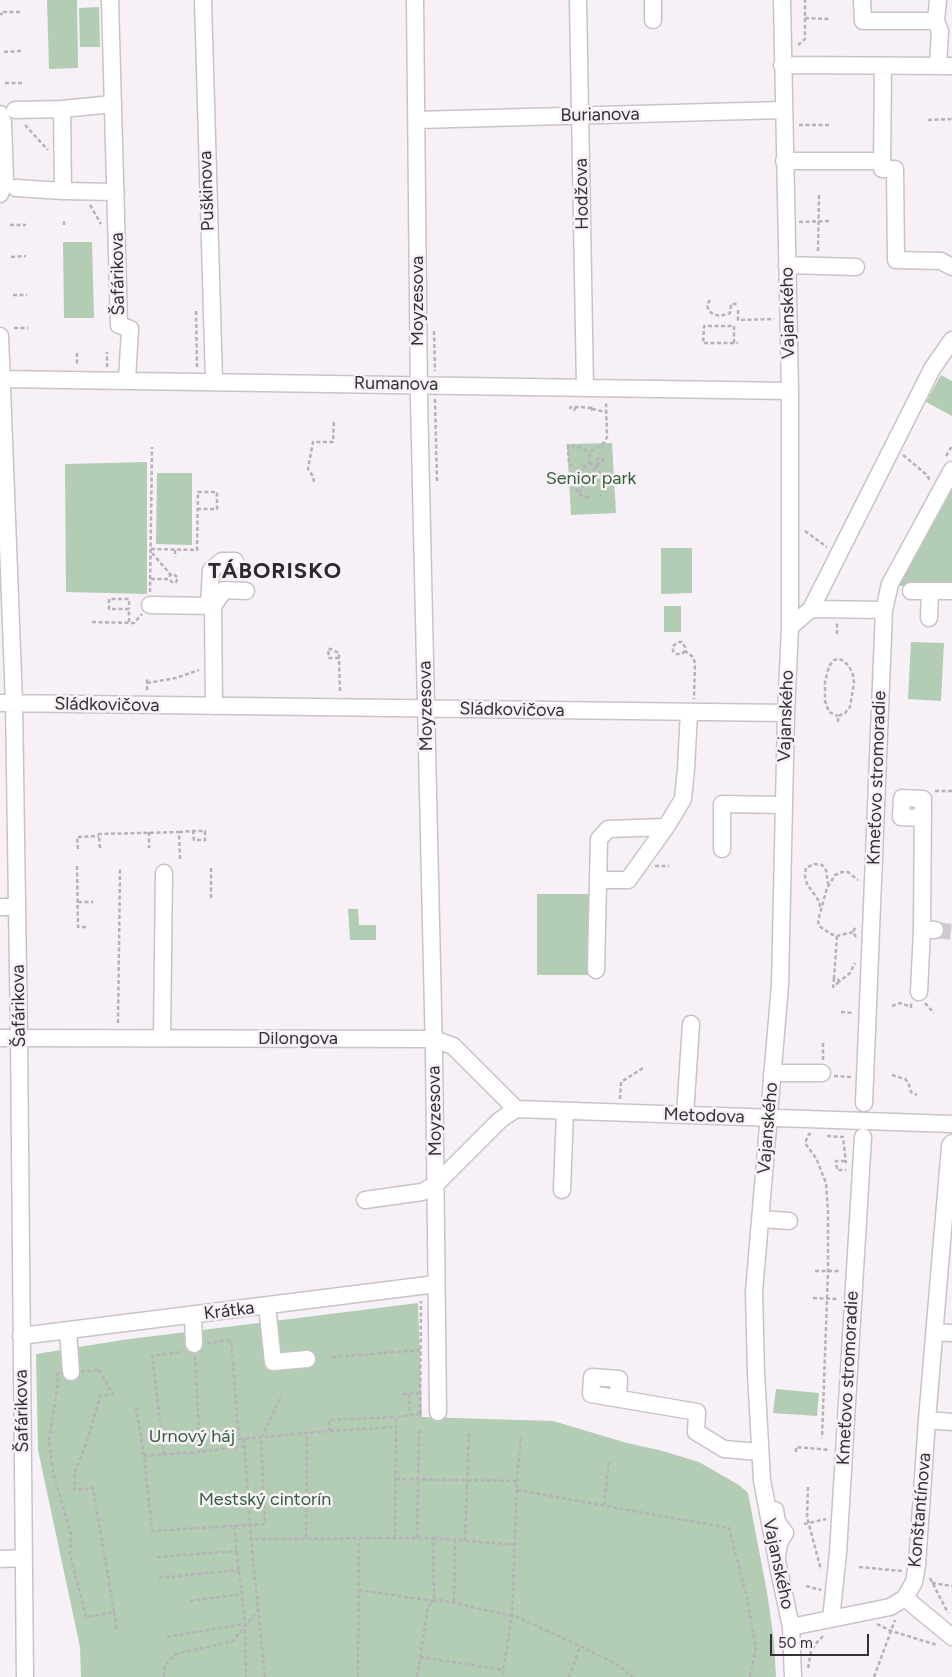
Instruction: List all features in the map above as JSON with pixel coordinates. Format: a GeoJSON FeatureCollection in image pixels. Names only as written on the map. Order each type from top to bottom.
{"type":"FeatureCollection","features":[{"type":"Feature","properties":{"kind":"street","name":"Šafárikova"},"geometry":{"type":"LineString","coordinates":[[110,0],[119,325],[130,328],[126,380]]}},
{"type":"Feature","properties":{"kind":"street","name":"Puškinova"},"geometry":{"type":"LineString","coordinates":[[202,0],[214,382]]}},
{"type":"Feature","properties":{"kind":"street","name":"Moyzesova"},"geometry":{"type":"LineString","coordinates":[[415,0],[417,120],[427,385],[426,709],[436,1184],[429,1285],[438,1412]]}},
{"type":"Feature","properties":{"kind":"street","name":"Hodžova"},"geometry":{"type":"LineString","coordinates":[[578,0],[585,387]]}},
{"type":"Feature","properties":{"kind":"street"},"geometry":{"type":"LineString","coordinates":[[653,0],[653,20]]}},
{"type":"Feature","properties":{"kind":"street","name":"Vajanského"},"geometry":{"type":"LineString","coordinates":[[782,0],[782,42],[787,65],[783,110],[790,391],[790,626],[786,713],[780,985],[754,1292],[762,1480],[791,1627],[793,1677]]}},
{"type":"Feature","properties":{"kind":"street"},"geometry":{"type":"LineString","coordinates":[[782,42],[790,18],[790,0]]}},
{"type":"Feature","properties":{"kind":"street"},"geometry":{"type":"LineString","coordinates":[[862,0],[863,21],[936,21]]}},
{"type":"Feature","properties":{"kind":"street"},"geometry":{"type":"LineString","coordinates":[[787,65],[945,66],[940,31],[936,21],[938,0]]}},
{"type":"Feature","properties":{"kind":"street"},"geometry":{"type":"LineString","coordinates":[[883,66],[882,169],[896,169],[896,260],[941,261],[952,267]]}},
{"type":"Feature","properties":{"kind":"street"},"geometry":{"type":"LineString","coordinates":[[0,194],[5,181],[3,122],[12,115],[113,104]]}},
{"type":"Feature","properties":{"kind":"street"},"geometry":{"type":"LineString","coordinates":[[62,109],[63,191]]}},
{"type":"Feature","properties":{"kind":"street","name":"Burianova"},"geometry":{"type":"LineString","coordinates":[[417,120],[783,110]]}},
{"type":"Feature","properties":{"kind":"street"},"geometry":{"type":"LineString","coordinates":[[784,161],[872,161]]}},
{"type":"Feature","properties":{"kind":"street"},"geometry":{"type":"LineString","coordinates":[[16,188],[116,192]]}},
{"type":"Feature","properties":{"kind":"street"},"geometry":{"type":"LineString","coordinates":[[787,265],[856,267]]}},
{"type":"Feature","properties":{"kind":"street","name":"Šafárikova"},"geometry":{"type":"LineString","coordinates":[[7,332],[1,379],[7,703],[17,907],[25,1677]]}},
{"type":"Feature","properties":{"kind":"street"},"geometry":{"type":"LineString","coordinates":[[790,626],[811,609],[932,369],[952,340]]}},
{"type":"Feature","properties":{"kind":"street","name":"Rumanova"},"geometry":{"type":"LineString","coordinates":[[1,379],[790,391]]}},
{"type":"Feature","properties":{"kind":"street","name":"Kmeťovo stromoradie"},"geometry":{"type":"LineString","coordinates":[[864,1103],[884,610],[890,584],[952,470]]}},
{"type":"Feature","properties":{"kind":"street"},"geometry":{"type":"LineString","coordinates":[[214,706],[211,570],[222,560],[235,561]]}},
{"type":"Feature","properties":{"kind":"street"},"geometry":{"type":"LineString","coordinates":[[211,606],[224,590],[246,591]]}},
{"type":"Feature","properties":{"kind":"street"},"geometry":{"type":"LineString","coordinates":[[911,591],[952,591]]}},
{"type":"Feature","properties":{"kind":"street"},"geometry":{"type":"LineString","coordinates":[[929,618],[930,591]]}},
{"type":"Feature","properties":{"kind":"street"},"geometry":{"type":"LineString","coordinates":[[150,605],[211,606]]}},
{"type":"Feature","properties":{"kind":"street"},"geometry":{"type":"LineString","coordinates":[[811,609],[884,610]]}},
{"type":"Feature","properties":{"kind":"street","name":"Sládkovičova"},"geometry":{"type":"LineString","coordinates":[[7,703],[426,709],[692,706],[786,713]]}},
{"type":"Feature","properties":{"kind":"street"},"geometry":{"type":"LineString","coordinates":[[598,880],[628,880],[666,827],[683,799],[692,706]]}},
{"type":"Feature","properties":{"kind":"street"},"geometry":{"type":"LineString","coordinates":[[722,849],[722,804],[784,805]]}},
{"type":"Feature","properties":{"kind":"street"},"geometry":{"type":"LineString","coordinates":[[919,992],[928,930],[923,818]]}},
{"type":"Feature","properties":{"kind":"street"},"geometry":{"type":"LineString","coordinates":[[596,970],[598,839],[608,829],[666,827]]}},
{"type":"Feature","properties":{"kind":"street"},"geometry":{"type":"LineString","coordinates":[[162,1038],[164,873]]}},
{"type":"Feature","properties":{"kind":"street"},"geometry":{"type":"LineString","coordinates":[[0,907],[17,907]]}},
{"type":"Feature","properties":{"kind":"street"},"geometry":{"type":"LineString","coordinates":[[685,1115],[691,1024]]}},
{"type":"Feature","properties":{"kind":"street","name":"Dilongova"},"geometry":{"type":"LineString","coordinates":[[0,1038],[434,1039]]}},
{"type":"Feature","properties":{"kind":"street"},"geometry":{"type":"LineString","coordinates":[[365,1200],[422,1192],[436,1184],[500,1120],[516,1109],[453,1046],[434,1039]]}},
{"type":"Feature","properties":{"kind":"street"},"geometry":{"type":"LineString","coordinates":[[772,1073],[822,1073]]}},
{"type":"Feature","properties":{"kind":"street","name":"Metodova"},"geometry":{"type":"LineString","coordinates":[[516,1109],[952,1124]]}},
{"type":"Feature","properties":{"kind":"street"},"geometry":{"type":"LineString","coordinates":[[562,1190],[565,1111]]}},
{"type":"Feature","properties":{"kind":"street","name":"Kmeťovo stromoradie"},"geometry":{"type":"LineString","coordinates":[[831,1619],[837,1560],[863,1136]]}},
{"type":"Feature","properties":{"kind":"street","name":"Konštantínova"},"geometry":{"type":"LineString","coordinates":[[905,1598],[914,1582],[917,1565],[935,1332],[946,1266],[950,1146],[952,1143]]}},
{"type":"Feature","properties":{"kind":"street"},"geometry":{"type":"LineString","coordinates":[[760,1220],[789,1220]]}},
{"type":"Feature","properties":{"kind":"street","name":"Krátka"},"geometry":{"type":"LineString","coordinates":[[21,1336],[68,1332],[429,1285]]}},
{"type":"Feature","properties":{"kind":"street"},"geometry":{"type":"LineString","coordinates":[[267,1306],[273,1362],[307,1359]]}},
{"type":"Feature","properties":{"kind":"street"},"geometry":{"type":"LineString","coordinates":[[193,1316],[194,1347]]}},
{"type":"Feature","properties":{"kind":"street"},"geometry":{"type":"LineString","coordinates":[[68,1332],[71,1372]]}},
{"type":"Feature","properties":{"kind":"street"},"geometry":{"type":"LineString","coordinates":[[935,1332],[952,1333]]}},
{"type":"Feature","properties":{"kind":"street"},"geometry":{"type":"LineString","coordinates":[[618,1399],[697,1412],[696,1432],[724,1448],[760,1452]]}},
{"type":"Feature","properties":{"kind":"street"},"geometry":{"type":"LineString","coordinates":[[927,1420],[952,1422]]}},
{"type":"Feature","properties":{"kind":"street"},"geometry":{"type":"LineString","coordinates":[[0,1559],[24,1558]]}},
{"type":"Feature","properties":{"kind":"street"},"geometry":{"type":"LineString","coordinates":[[791,1627],[890,1607],[905,1598],[945,1641]]}},
{"type":"Feature","properties":{"kind":"path"},"geometry":{"type":"LineString","coordinates":[[787,65],[791,51],[805,39],[805,0]]}},
{"type":"Feature","properties":{"kind":"path"},"geometry":{"type":"LineString","coordinates":[[2,14],[20,12]]}},
{"type":"Feature","properties":{"kind":"path"},"geometry":{"type":"LineString","coordinates":[[805,18],[829,19]]}},
{"type":"Feature","properties":{"kind":"path"},"geometry":{"type":"LineString","coordinates":[[4,52],[21,51]]}},
{"type":"Feature","properties":{"kind":"path"},"geometry":{"type":"LineString","coordinates":[[5,84],[22,83]]}},
{"type":"Feature","properties":{"kind":"path"},"geometry":{"type":"LineString","coordinates":[[12,115],[63,166]]}},
{"type":"Feature","properties":{"kind":"path"},"geometry":{"type":"LineString","coordinates":[[928,120],[952,119]]}},
{"type":"Feature","properties":{"kind":"path"},"geometry":{"type":"LineString","coordinates":[[806,125],[832,125]]}},
{"type":"Feature","properties":{"kind":"path"},"geometry":{"type":"LineString","coordinates":[[81,192],[102,226]]}},
{"type":"Feature","properties":{"kind":"path"},"geometry":{"type":"LineString","coordinates":[[818,266],[819,195]]}},
{"type":"Feature","properties":{"kind":"path"},"geometry":{"type":"LineString","coordinates":[[64,221],[64,227]]}},
{"type":"Feature","properties":{"kind":"path"},"geometry":{"type":"LineString","coordinates":[[795,222],[830,221]]}},
{"type":"Feature","properties":{"kind":"path"},"geometry":{"type":"LineString","coordinates":[[10,225],[26,225]]}},
{"type":"Feature","properties":{"kind":"path"},"geometry":{"type":"LineString","coordinates":[[11,257],[26,256]]}},
{"type":"Feature","properties":{"kind":"path"},"geometry":{"type":"LineString","coordinates":[[13,295],[27,295]]}},
{"type":"Feature","properties":{"kind":"path"},"geometry":{"type":"LineString","coordinates":[[710,300],[707,305],[709,311],[718,316],[728,314],[731,312],[731,304],[737,304]]}},
{"type":"Feature","properties":{"kind":"path"},"geometry":{"type":"LineString","coordinates":[[738,310],[738,320],[778,319]]}},
{"type":"Feature","properties":{"kind":"path"},"geometry":{"type":"LineString","coordinates":[[434,326],[427,385],[437,489]]}},
{"type":"Feature","properties":{"kind":"path"},"geometry":{"type":"LineString","coordinates":[[704,326],[734,326],[736,343],[703,343],[704,326]]}},
{"type":"Feature","properties":{"kind":"path"},"geometry":{"type":"LineString","coordinates":[[7,332],[28,328]]}},
{"type":"Feature","properties":{"kind":"path"},"geometry":{"type":"LineString","coordinates":[[76,352],[77,366]]}},
{"type":"Feature","properties":{"kind":"path"},"geometry":{"type":"LineString","coordinates":[[107,352],[107,367]]}},
{"type":"Feature","properties":{"kind":"path"},"geometry":{"type":"LineString","coordinates":[[589,498],[579,493],[577,488],[578,477],[582,469],[589,463],[590,452],[604,442],[607,437],[606,402]]}},
{"type":"Feature","properties":{"kind":"path"},"geometry":{"type":"LineString","coordinates":[[576,407],[606,412]]}},
{"type":"Feature","properties":{"kind":"path"},"geometry":{"type":"LineString","coordinates":[[314,482],[313,476],[308,469],[313,442],[333,442],[334,420]]}},
{"type":"Feature","properties":{"kind":"path"},"geometry":{"type":"LineString","coordinates":[[573,464],[568,465],[568,446],[576,446],[590,452]]}},
{"type":"Feature","properties":{"kind":"path"},"geometry":{"type":"LineString","coordinates":[[92,622],[134,622],[150,605],[152,448]]}},
{"type":"Feature","properties":{"kind":"path"},"geometry":{"type":"LineString","coordinates":[[902,454],[927,476],[932,484]]}},
{"type":"Feature","properties":{"kind":"path"},"geometry":{"type":"LineString","coordinates":[[589,463],[597,465]]}},
{"type":"Feature","properties":{"kind":"path"},"geometry":{"type":"LineString","coordinates":[[579,493],[597,465]]}},
{"type":"Feature","properties":{"kind":"path"},"geometry":{"type":"LineString","coordinates":[[597,465],[605,486],[600,496]]}},
{"type":"Feature","properties":{"kind":"path"},"geometry":{"type":"LineString","coordinates":[[151,550],[198,550],[198,509],[198,492],[217,492],[217,509],[198,509]]}},
{"type":"Feature","properties":{"kind":"path"},"geometry":{"type":"LineString","coordinates":[[800,528],[823,544]]}},
{"type":"Feature","properties":{"kind":"path"},"geometry":{"type":"LineString","coordinates":[[151,550],[171,575],[175,575],[178,580],[173,583],[169,579],[151,579]]}},
{"type":"Feature","properties":{"kind":"path"},"geometry":{"type":"LineString","coordinates":[[175,550],[175,557]]}},
{"type":"Feature","properties":{"kind":"path"},"geometry":{"type":"LineString","coordinates":[[169,579],[171,575]]}},
{"type":"Feature","properties":{"kind":"path"},"geometry":{"type":"LineString","coordinates":[[129,609],[109,609],[108,599],[129,599],[129,609],[129,622]]}},
{"type":"Feature","properties":{"kind":"path"},"geometry":{"type":"LineString","coordinates":[[836,634],[838,617]]}},
{"type":"Feature","properties":{"kind":"path"},"geometry":{"type":"LineString","coordinates":[[685,651],[682,654],[676,654],[673,652],[673,646],[678,642],[682,642],[685,651],[693,658],[695,663],[692,706]]}},
{"type":"Feature","properties":{"kind":"path"},"geometry":{"type":"LineString","coordinates":[[339,658],[329,658],[328,650],[331,649],[339,653],[340,696]]}},
{"type":"Feature","properties":{"kind":"path"},"geometry":{"type":"LineString","coordinates":[[838,659],[849,666],[854,683],[850,707],[845,713],[838,716],[829,712],[826,708],[825,682],[828,666],[838,659]]}},
{"type":"Feature","properties":{"kind":"path"},"geometry":{"type":"LineString","coordinates":[[147,683],[191,674],[214,663]]}},
{"type":"Feature","properties":{"kind":"path"},"geometry":{"type":"LineString","coordinates":[[147,678],[147,694]]}},
{"type":"Feature","properties":{"kind":"path"},"geometry":{"type":"LineString","coordinates":[[838,716],[838,722]]}},
{"type":"Feature","properties":{"kind":"path"},"geometry":{"type":"LineString","coordinates":[[78,849],[78,837],[99,836],[99,834],[149,832],[179,832],[193,831],[205,831],[205,840],[194,840],[193,831]]}},
{"type":"Feature","properties":{"kind":"path"},"geometry":{"type":"LineString","coordinates":[[149,832],[149,848]]}},
{"type":"Feature","properties":{"kind":"path"},"geometry":{"type":"LineString","coordinates":[[179,832],[180,860]]}},
{"type":"Feature","properties":{"kind":"path"},"geometry":{"type":"LineString","coordinates":[[99,836],[100,848]]}},
{"type":"Feature","properties":{"kind":"path"},"geometry":{"type":"LineString","coordinates":[[821,909],[819,901],[807,884],[806,868],[814,864],[822,865],[826,870],[828,886]]}},
{"type":"Feature","properties":{"kind":"path"},"geometry":{"type":"LineString","coordinates":[[77,866],[78,927],[86,927]]}},
{"type":"Feature","properties":{"kind":"path"},"geometry":{"type":"LineString","coordinates":[[211,866],[211,898]]}},
{"type":"Feature","properties":{"kind":"path"},"geometry":{"type":"LineString","coordinates":[[118,1025],[120,868]]}},
{"type":"Feature","properties":{"kind":"path"},"geometry":{"type":"LineString","coordinates":[[858,923],[853,932],[837,936],[824,930],[819,926],[818,921],[828,886],[836,874],[842,872],[853,875],[860,884]]}},
{"type":"Feature","properties":{"kind":"path"},"geometry":{"type":"LineString","coordinates":[[78,902],[93,902]]}},
{"type":"Feature","properties":{"kind":"path"},"geometry":{"type":"LineString","coordinates":[[853,932],[859,940]]}},
{"type":"Feature","properties":{"kind":"path"},"geometry":{"type":"LineString","coordinates":[[837,936],[833,987],[850,973],[858,957]]}},
{"type":"Feature","properties":{"kind":"path"},"geometry":{"type":"LineString","coordinates":[[834,978],[840,981]]}},
{"type":"Feature","properties":{"kind":"path"},"geometry":{"type":"LineString","coordinates":[[620,1106],[621,1082],[643,1068]]}},
{"type":"Feature","properties":{"kind":"path"},"geometry":{"type":"LineString","coordinates":[[822,1073],[822,1076],[852,1077],[852,1083]]}},
{"type":"Feature","properties":{"kind":"path"},"geometry":{"type":"LineString","coordinates":[[892,1075],[905,1079],[911,1092],[916,1096]]}},
{"type":"Feature","properties":{"kind":"path"},"geometry":{"type":"LineString","coordinates":[[818,1135],[809,1134],[805,1143],[816,1158],[826,1182],[828,1271],[822,1438]]}},
{"type":"Feature","properties":{"kind":"path"},"geometry":{"type":"LineString","coordinates":[[826,1136],[843,1137],[847,1174]]}},
{"type":"Feature","properties":{"kind":"path"},"geometry":{"type":"LineString","coordinates":[[845,1161],[836,1161],[837,1170],[846,1170]]}},
{"type":"Feature","properties":{"kind":"path"},"geometry":{"type":"LineString","coordinates":[[815,1272],[844,1271]]}},
{"type":"Feature","properties":{"kind":"path"},"geometry":{"type":"LineString","coordinates":[[420,1414],[421,1350],[429,1285]]}},
{"type":"Feature","properties":{"kind":"path"},"geometry":{"type":"LineString","coordinates":[[813,1298],[842,1299]]}},
{"type":"Feature","properties":{"kind":"path"},"geometry":{"type":"LineString","coordinates":[[164,1455],[152,1356],[231,1340],[240,1439],[396,1427]]}},
{"type":"Feature","properties":{"kind":"path"},"geometry":{"type":"LineString","coordinates":[[194,1347],[200,1452]]}},
{"type":"Feature","properties":{"kind":"path"},"geometry":{"type":"LineString","coordinates":[[332,1357],[421,1350]]}},
{"type":"Feature","properties":{"kind":"path"},"geometry":{"type":"LineString","coordinates":[[99,1370],[113,1394],[100,1396],[87,1441],[75,1472],[74,1490],[93,1488],[117,1630]]}},
{"type":"Feature","properties":{"kind":"path"},"geometry":{"type":"LineString","coordinates":[[71,1372],[57,1374],[58,1383],[49,1441],[53,1472],[71,1534],[70,1554],[86,1617],[114,1612]]}},
{"type":"Feature","properties":{"kind":"path"},"geometry":{"type":"LineString","coordinates":[[403,1394],[420,1393]]}},
{"type":"Feature","properties":{"kind":"path"},"geometry":{"type":"LineString","coordinates":[[409,1394],[410,1415]]}},
{"type":"Feature","properties":{"kind":"path"},"geometry":{"type":"LineString","coordinates":[[136,1408],[144,1456],[152,1531],[265,1524],[261,1438],[282,1395]]}},
{"type":"Feature","properties":{"kind":"path"},"geometry":{"type":"LineString","coordinates":[[330,1431],[329,1420],[396,1417],[438,1412]]}},
{"type":"Feature","properties":{"kind":"path"},"geometry":{"type":"LineString","coordinates":[[396,1417],[395,1538],[433,1538],[515,1545]]}},
{"type":"Feature","properties":{"kind":"path"},"geometry":{"type":"LineString","coordinates":[[417,1538],[419,1430]]}},
{"type":"Feature","properties":{"kind":"path"},"geometry":{"type":"LineString","coordinates":[[465,1541],[469,1430]]}},
{"type":"Feature","properties":{"kind":"path"},"geometry":{"type":"LineString","coordinates":[[306,1538],[307,1433]]}},
{"type":"Feature","properties":{"kind":"path"},"geometry":{"type":"LineString","coordinates":[[502,1677],[512,1616],[517,1481],[521,1435]]}},
{"type":"Feature","properties":{"kind":"path"},"geometry":{"type":"LineString","coordinates":[[244,1439],[257,1611],[265,1677]]}},
{"type":"Feature","properties":{"kind":"path"},"geometry":{"type":"LineString","coordinates":[[144,1456],[200,1452],[245,1446]]}},
{"type":"Feature","properties":{"kind":"path"},"geometry":{"type":"LineString","coordinates":[[796,1452],[796,1447],[844,1451]]}},
{"type":"Feature","properties":{"kind":"path"},"geometry":{"type":"LineString","coordinates":[[604,1505],[609,1461]]}},
{"type":"Feature","properties":{"kind":"path"},"geometry":{"type":"LineString","coordinates":[[396,1479],[517,1481]]}},
{"type":"Feature","properties":{"kind":"path"},"geometry":{"type":"LineString","coordinates":[[808,1487],[807,1517],[816,1548]]}},
{"type":"Feature","properties":{"kind":"path"},"geometry":{"type":"LineString","coordinates":[[517,1490],[729,1528],[747,1598],[756,1649],[750,1677]]}},
{"type":"Feature","properties":{"kind":"path"},"geometry":{"type":"LineString","coordinates":[[804,1524],[809,1523]]}},
{"type":"Feature","properties":{"kind":"path"},"geometry":{"type":"LineString","coordinates":[[234,1526],[245,1625],[246,1677]]}},
{"type":"Feature","properties":{"kind":"path"},"geometry":{"type":"LineString","coordinates":[[358,1677],[359,1538]]}},
{"type":"Feature","properties":{"kind":"path"},"geometry":{"type":"LineString","coordinates":[[251,1539],[402,1538]]}},
{"type":"Feature","properties":{"kind":"path"},"geometry":{"type":"LineString","coordinates":[[417,1677],[428,1607],[434,1601],[433,1538]]}},
{"type":"Feature","properties":{"kind":"path"},"geometry":{"type":"LineString","coordinates":[[454,1602],[455,1540]]}},
{"type":"Feature","properties":{"kind":"path"},"geometry":{"type":"LineString","coordinates":[[157,1557],[237,1551]]}},
{"type":"Feature","properties":{"kind":"path"},"geometry":{"type":"LineString","coordinates":[[859,1567],[906,1572]]}},
{"type":"Feature","properties":{"kind":"path"},"geometry":{"type":"LineString","coordinates":[[159,1578],[239,1570]]}},
{"type":"Feature","properties":{"kind":"path"},"geometry":{"type":"LineString","coordinates":[[928,1575],[948,1614]]}},
{"type":"Feature","properties":{"kind":"path"},"geometry":{"type":"LineString","coordinates":[[932,1583],[952,1586]]}},
{"type":"Feature","properties":{"kind":"path"},"geometry":{"type":"LineString","coordinates":[[806,1586],[822,1590]]}},
{"type":"Feature","properties":{"kind":"path"},"geometry":{"type":"LineString","coordinates":[[358,1590],[454,1602],[512,1616],[580,1646],[614,1663],[634,1677]]}},
{"type":"Feature","properties":{"kind":"path"},"geometry":{"type":"LineString","coordinates":[[190,1601],[241,1594]]}},
{"type":"Feature","properties":{"kind":"path"},"geometry":{"type":"LineString","coordinates":[[164,1677],[164,1665],[176,1654],[233,1641],[257,1611]]}},
{"type":"Feature","properties":{"kind":"path"},"geometry":{"type":"LineString","coordinates":[[874,1677],[896,1619]]}},
{"type":"Feature","properties":{"kind":"path"},"geometry":{"type":"LineString","coordinates":[[874,1623],[891,1632],[945,1641]]}},
{"type":"Feature","properties":{"kind":"path"},"geometry":{"type":"LineString","coordinates":[[168,1637],[245,1625]]}},
{"type":"Feature","properties":{"kind":"path"},"geometry":{"type":"LineString","coordinates":[[568,1677],[580,1646]]}},
{"type":"Feature","properties":{"kind":"path"},"geometry":{"type":"LineString","coordinates":[[420,1657],[504,1670]]}},
{"type":"Feature","properties":{"kind":"green space"},"geometry":{"type":"Polygon","coordinates":[[[47,0],[77,0],[78,68],[49,69],[47,0]]]}},
{"type":"Feature","properties":{"kind":"green space"},"geometry":{"type":"Polygon","coordinates":[[[99,7],[100,47],[80,47],[79,8],[99,7]]]}},
{"type":"Feature","properties":{"kind":"green space"},"geometry":{"type":"Polygon","coordinates":[[[63,242],[92,242],[94,318],[64,318],[63,242]]]}},
{"type":"Feature","properties":{"kind":"green space"},"geometry":{"type":"Polygon","coordinates":[[[941,375],[952,381],[952,416],[926,402],[941,375]]]}},
{"type":"Feature","properties":{"kind":"green space","name":"Senior park"},"geometry":{"type":"Polygon","coordinates":[[[612,443],[616,513],[571,515],[567,444],[612,443]]]}},
{"type":"Feature","properties":{"kind":"green space"},"geometry":{"type":"Polygon","coordinates":[[[147,462],[147,594],[66,592],[65,464],[147,462]]]}},
{"type":"Feature","properties":{"kind":"green space"},"geometry":{"type":"Polygon","coordinates":[[[157,473],[192,473],[192,545],[156,544],[157,473]]]}},
{"type":"Feature","properties":{"kind":"green space"},"geometry":{"type":"Polygon","coordinates":[[[952,484],[952,586],[896,586],[952,484]]]}},
{"type":"Feature","properties":{"kind":"green space"},"geometry":{"type":"Polygon","coordinates":[[[661,548],[692,548],[692,593],[661,594],[661,548]]]}},
{"type":"Feature","properties":{"kind":"green space"},"geometry":{"type":"Polygon","coordinates":[[[664,606],[681,606],[681,632],[664,632],[664,606]]]}},
{"type":"Feature","properties":{"kind":"green space"},"geometry":{"type":"Polygon","coordinates":[[[911,642],[944,643],[941,701],[908,699],[911,642]]]}},
{"type":"Feature","properties":{"kind":"green space"},"geometry":{"type":"Polygon","coordinates":[[[537,894],[591,894],[591,975],[537,975],[537,894]]]}},
{"type":"Feature","properties":{"kind":"green space"},"geometry":{"type":"Polygon","coordinates":[[[348,909],[358,909],[359,925],[376,925],[376,940],[350,940],[348,909]]]}},
{"type":"Feature","properties":{"kind":"green space","name":"Mestský cintorín"},"geometry":{"type":"Polygon","coordinates":[[[418,1303],[422,1417],[553,1421],[699,1462],[739,1485],[748,1493],[767,1592],[774,1641],[776,1677],[81,1677],[80,1647],[38,1450],[36,1354],[122,1340],[418,1303]]]}},
{"type":"Feature","properties":{"kind":"green space"},"geometry":{"type":"Polygon","coordinates":[[[776,1389],[819,1393],[817,1416],[773,1413],[776,1389]]]}},
{"type":"Feature","properties":{"kind":"tunnel"},"geometry":{"type":"LineString","coordinates":[[935,930],[952,932]]}},
{"type":"Feature","properties":{"kind":"district","name":"TÁBORISKO"},"geometry":{"type":"Point","coordinates":[275,572]}},
{"type":"Feature","properties":{"kind":"park label","name":"Urnový háj"},"geometry":{"type":"Point","coordinates":[192,1437]}}]}
